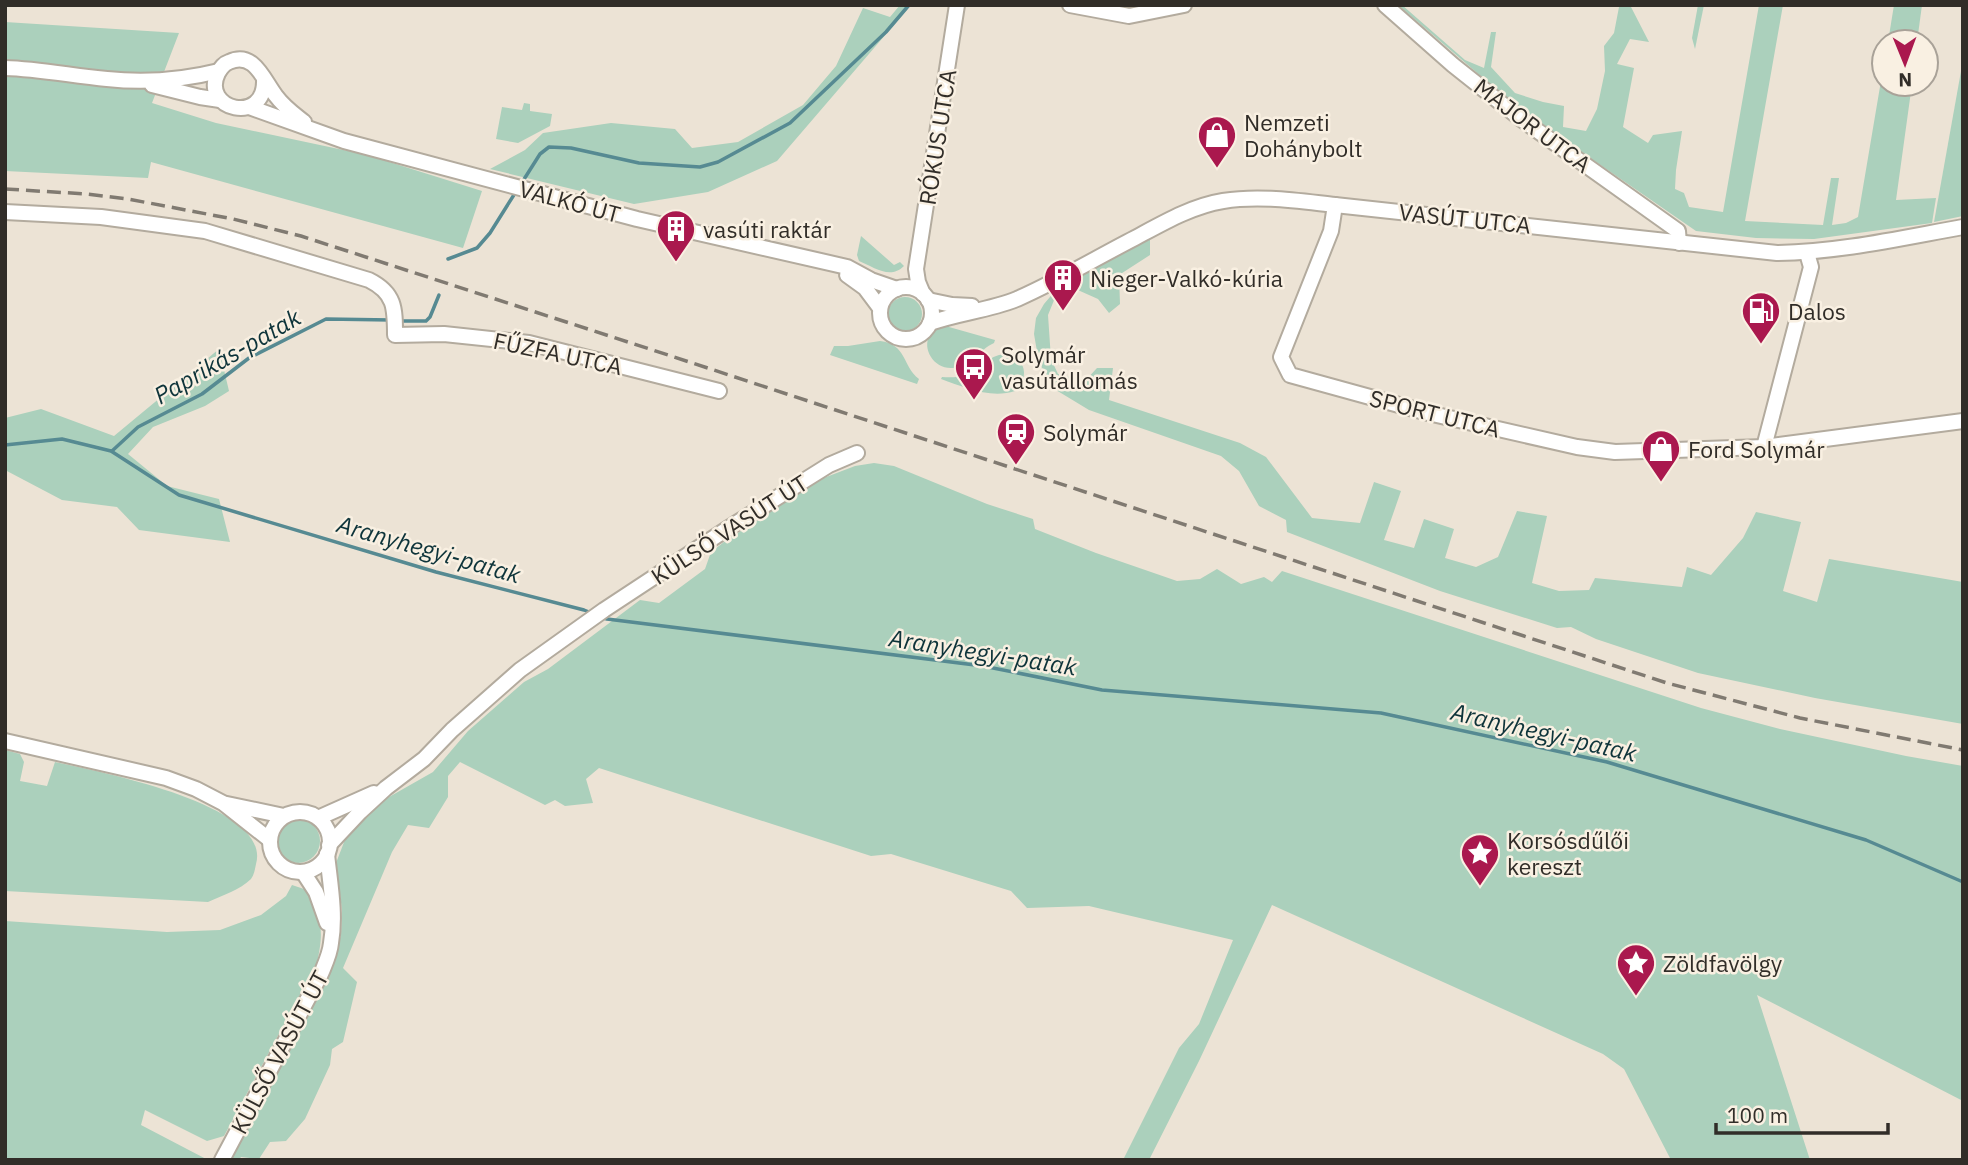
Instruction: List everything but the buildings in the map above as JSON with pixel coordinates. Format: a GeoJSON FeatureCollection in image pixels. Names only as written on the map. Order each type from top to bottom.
{"type":"FeatureCollection","features":[{"type":"Feature","properties":{"kind":"street","name":"RÓKUS UTCA"},"geometry":{"type":"LineString","coordinates":[[926,297],[918,282],[916,268],[957,5]]}},
{"type":"Feature","properties":{"kind":"street"},"geometry":{"type":"LineString","coordinates":[[1070,5],[1129,16],[1184,5]]}},
{"type":"Feature","properties":{"kind":"street","name":"MAJOR UTCA"},"geometry":{"type":"LineString","coordinates":[[1385,5],[1521,119],[1678,231],[1679,243]]}},
{"type":"Feature","properties":{"kind":"street"},"geometry":{"type":"LineString","coordinates":[[220,100],[215,86],[219,71],[222,65],[240,59],[254,64],[288,110],[316,132]]}},
{"type":"Feature","properties":{"kind":"street"},"geometry":{"type":"LineString","coordinates":[[5,68],[39,69],[137,81],[192,78],[219,71]]}},
{"type":"Feature","properties":{"kind":"street"},"geometry":{"type":"LineString","coordinates":[[137,81],[220,100],[234,108],[242,109],[260,99],[264,79]]}},
{"type":"Feature","properties":{"kind":"street","name":"VALKÓ ÚT"},"geometry":{"type":"LineString","coordinates":[[249,107],[316,132],[529,190],[668,227],[825,262]]}},
{"type":"Feature","properties":{"kind":"street","name":"VASÚT UTCA"},"geometry":{"type":"LineString","coordinates":[[930,323],[1014,300],[1165,222],[1210,204],[1250,199],[1335,205],[1768,253],[1807,253],[1963,228]]}},
{"type":"Feature","properties":{"kind":"street","name":"SPORT UTCA"},"geometry":{"type":"LineString","coordinates":[[1335,205],[1331,230],[1281,357],[1290,375],[1428,413],[1577,447],[1615,452],[1764,447],[1963,421]]}},
{"type":"Feature","properties":{"kind":"street","name":"FŰZFA UTCA"},"geometry":{"type":"LineString","coordinates":[[5,212],[102,217],[230,237],[380,285],[389,294],[394,308],[395,330],[529,343],[719,391]]}},
{"type":"Feature","properties":{"kind":"street"},"geometry":{"type":"LineString","coordinates":[[1764,447],[1811,267],[1807,253]]}},
{"type":"Feature","properties":{"kind":"street"},"geometry":{"type":"LineString","coordinates":[[825,262],[847,267],[871,280],[899,288],[916,289],[926,297],[932,310],[930,323],[925,331],[914,338],[894,337],[884,327],[880,318],[880,307],[886,296],[899,288]]}},
{"type":"Feature","properties":{"kind":"street"},"geometry":{"type":"LineString","coordinates":[[825,262],[865,288],[880,307]]}},
{"type":"Feature","properties":{"kind":"street","name":"RÓKUS UTCA"},"geometry":{"type":"LineString","coordinates":[[899,288],[909,280],[916,268]]}},
{"type":"Feature","properties":{"kind":"street","name":"VASÚT UTCA"},"geometry":{"type":"LineString","coordinates":[[926,297],[952,305],[989,306]]}},
{"type":"Feature","properties":{"kind":"street","name":"KÜLSŐ VASÚT ÚT"},"geometry":{"type":"LineString","coordinates":[[386,788],[424,759],[452,730],[520,670],[604,610],[829,465],[856,453]]}},
{"type":"Feature","properties":{"kind":"street"},"geometry":{"type":"LineString","coordinates":[[5,741],[166,778],[196,789],[223,803],[270,840]]}},
{"type":"Feature","properties":{"kind":"street"},"geometry":{"type":"LineString","coordinates":[[318,818],[386,788]]}},
{"type":"Feature","properties":{"kind":"street"},"geometry":{"type":"LineString","coordinates":[[284,816],[273,828],[271,852],[279,864],[290,870],[303,872],[315,868],[322,861],[328,849],[359,812],[386,788]]}},
{"type":"Feature","properties":{"kind":"street"},"geometry":{"type":"LineString","coordinates":[[223,803],[284,816],[300,812],[310,814],[326,827],[329,836],[328,849]]}},
{"type":"Feature","properties":{"kind":"street","name":"KÜLSŐ VASÚT ÚT"},"geometry":{"type":"LineString","coordinates":[[222,1160],[321,974],[331,942],[332,905],[328,849]]}},
{"type":"Feature","properties":{"kind":"street","name":"KÜLSŐ VASÚT ÚT"},"geometry":{"type":"LineString","coordinates":[[303,872],[323,907],[331,942]]}},
{"type":"Feature","properties":{"kind":"green space"},"geometry":{"type":"Polygon","coordinates":[[[900,5],[911,5],[777,161],[708,192],[634,204],[490,169],[525,150],[543,133],[611,123],[675,129],[692,148],[738,142],[803,105],[836,66],[863,8],[890,17],[900,5]]]}},
{"type":"Feature","properties":{"kind":"green space"},"geometry":{"type":"Polygon","coordinates":[[[1398,5],[1402,5],[1465,60],[1484,68],[1491,32],[1496,32],[1491,67],[1515,93],[1564,106],[1563,127],[1586,131],[1597,109],[1605,71],[1604,46],[1614,33],[1619,7],[1631,7],[1649,42],[1630,39],[1617,64],[1634,68],[1623,127],[1648,143],[1653,135],[1682,131],[1675,189],[1684,193],[1689,207],[1723,212],[1759,5],[1783,5],[1745,221],[1823,225],[1831,178],[1839,178],[1832,225],[1846,223],[1858,217],[1878,98],[1910,98],[1896,200],[1936,198],[1932,223],[1814,239],[1756,238],[1696,231],[1518,108],[1398,5]]]}},
{"type":"Feature","properties":{"kind":"green space"},"geometry":{"type":"Polygon","coordinates":[[[1698,5],[1704,5],[1695,49],[1692,38],[1698,5]]]}},
{"type":"Feature","properties":{"kind":"green space"},"geometry":{"type":"Polygon","coordinates":[[[1894,5],[1922,5],[1919,28],[1890,28],[1894,5]]]}},
{"type":"Feature","properties":{"kind":"green space"},"geometry":{"type":"Polygon","coordinates":[[[5,22],[179,33],[152,103],[216,123],[367,155],[482,191],[463,248],[151,162],[148,178],[5,171],[5,22]]]}},
{"type":"Feature","properties":{"kind":"green space"},"geometry":{"type":"Polygon","coordinates":[[[1963,60],[1963,216],[1934,222],[1963,60]]]}},
{"type":"Feature","properties":{"kind":"green space"},"geometry":{"type":"Polygon","coordinates":[[[524,103],[530,104],[530,111],[552,114],[550,126],[518,143],[496,139],[502,107],[522,110],[524,103]]]}},
{"type":"Feature","properties":{"kind":"green space"},"geometry":{"type":"Polygon","coordinates":[[[1150,235],[1150,255],[1119,275],[1120,304],[1109,313],[1098,299],[1071,287],[1059,288],[1048,315],[1051,359],[1058,374],[1085,381],[1097,368],[1113,368],[1109,400],[1240,443],[1266,457],[1312,518],[1360,523],[1374,482],[1401,491],[1384,540],[1414,548],[1424,519],[1454,529],[1445,558],[1476,567],[1498,557],[1517,511],[1547,516],[1532,583],[1559,591],[1589,590],[1595,578],[1682,587],[1687,567],[1711,575],[1743,538],[1756,512],[1801,522],[1783,591],[1817,602],[1829,559],[1963,582],[1963,724],[1815,698],[1698,673],[1596,639],[1571,627],[1557,628],[1440,591],[1287,532],[1286,520],[1259,506],[1239,471],[1221,456],[1089,410],[1056,390],[1039,363],[1034,334],[1036,318],[1061,284],[1150,235]]]}},
{"type":"Feature","properties":{"kind":"green space"},"geometry":{"type":"Polygon","coordinates":[[[861,236],[894,265],[900,262],[904,266],[888,272],[859,261],[857,255],[861,236]]]}},
{"type":"Feature","properties":{"kind":"green space"},"geometry":{"type":"Polygon","coordinates":[[[905,297],[917,302],[922,314],[917,326],[905,331],[893,326],[888,314],[893,302],[905,297]]]}},
{"type":"Feature","properties":{"kind":"green space"},"geometry":{"type":"Polygon","coordinates":[[[948,322],[949,327],[995,340],[994,343],[965,365],[952,368],[940,365],[931,357],[928,340],[933,330],[948,322]]]}},
{"type":"Feature","properties":{"kind":"green space"},"geometry":{"type":"Polygon","coordinates":[[[880,341],[895,346],[900,351],[919,379],[917,384],[830,355],[834,346],[880,341]]]}},
{"type":"Feature","properties":{"kind":"green space"},"geometry":{"type":"Polygon","coordinates":[[[219,349],[229,391],[205,406],[153,427],[128,454],[167,486],[219,499],[230,542],[139,530],[117,507],[62,500],[5,470],[5,418],[41,409],[114,436],[219,349]]]}},
{"type":"Feature","properties":{"kind":"green space"},"geometry":{"type":"Polygon","coordinates":[[[999,355],[1008,355],[1020,361],[1023,366],[1023,378],[1015,391],[987,393],[941,379],[967,375],[999,355]]]}},
{"type":"Feature","properties":{"kind":"green space"},"geometry":{"type":"Polygon","coordinates":[[[874,463],[894,466],[987,504],[1033,519],[1035,529],[1177,581],[1200,579],[1217,569],[1241,584],[1264,577],[1272,582],[1282,571],[1701,708],[1780,729],[1963,766],[1963,1101],[1757,995],[1810,1160],[1671,1160],[1624,1069],[1603,1054],[1272,905],[1149,1160],[1123,1160],[1179,1048],[1199,1024],[1233,940],[1089,906],[1027,908],[1011,891],[891,854],[871,856],[599,768],[586,779],[593,803],[565,806],[555,800],[545,805],[460,762],[448,776],[448,797],[429,828],[408,825],[392,852],[343,968],[357,982],[343,1042],[332,1049],[330,1065],[305,1119],[286,1141],[270,1142],[259,1159],[241,1157],[239,1160],[229,1160],[332,965],[341,935],[342,910],[336,863],[346,837],[359,822],[389,797],[433,772],[468,731],[524,682],[548,669],[640,600],[659,603],[705,569],[711,552],[724,542],[821,479],[855,466],[874,463]]]}},
{"type":"Feature","properties":{"kind":"green space"},"geometry":{"type":"Polygon","coordinates":[[[5,750],[20,754],[24,762],[20,781],[47,786],[55,762],[141,782],[210,808],[237,824],[254,843],[256,864],[252,877],[237,889],[208,902],[5,891],[5,750]]]}},
{"type":"Feature","properties":{"kind":"green space"},"geometry":{"type":"Polygon","coordinates":[[[298,819],[307,820],[314,825],[319,832],[319,850],[314,857],[307,862],[298,863],[289,862],[282,857],[277,850],[276,841],[277,832],[282,825],[289,820],[298,819]]]}},
{"type":"Feature","properties":{"kind":"green space"},"geometry":{"type":"Polygon","coordinates":[[[292,885],[307,890],[319,917],[321,942],[317,963],[224,1136],[207,1141],[145,1110],[141,1125],[208,1160],[5,1160],[5,921],[167,932],[220,930],[261,915],[286,896],[292,885]]]}},
{"type":"Feature","properties":{"kind":"waterway","name":"Paprikás-patak"},"geometry":{"type":"LineString","coordinates":[[521,184],[540,154],[549,147],[571,148],[639,163],[700,167],[718,162],[790,123],[886,32],[909,5]]}},
{"type":"Feature","properties":{"kind":"waterway","name":"Paprikás-patak"},"geometry":{"type":"LineString","coordinates":[[448,259],[477,248],[490,233],[517,190]]}},
{"type":"Feature","properties":{"kind":"waterway","name":"Paprikás-patak"},"geometry":{"type":"LineString","coordinates":[[399,321],[426,321],[439,295]]}},
{"type":"Feature","properties":{"kind":"waterway","name":"Paprikás-patak"},"geometry":{"type":"LineString","coordinates":[[112,451],[138,427],[202,394],[249,358],[326,319],[391,320]]}},
{"type":"Feature","properties":{"kind":"waterway","name":"Aranyhegyi-patak"},"geometry":{"type":"LineString","coordinates":[[5,445],[62,439],[111,451],[179,495],[436,572],[594,614]]}},
{"type":"Feature","properties":{"kind":"waterway","name":"Aranyhegyi-patak"},"geometry":{"type":"LineString","coordinates":[[601,617],[983,666],[1102,690],[1381,713],[1607,762],[1866,840],[1963,882]]}},
{"type":"Feature","properties":{"kind":"railway"},"geometry":{"type":"LineString","coordinates":[[5,189],[128,199],[233,219],[301,236],[1667,683],[1800,718],[1963,750]]}},
{"type":"Feature","properties":{"kind":"place","name":"Nemzeti Dohánybolt"},"geometry":{"type":"Point","coordinates":[1217,169]}},
{"type":"Feature","properties":{"kind":"place","name":"vasúti raktár"},"geometry":{"type":"Point","coordinates":[676,263]}},
{"type":"Feature","properties":{"kind":"place","name":"Nieger-Valkó-kúria"},"geometry":{"type":"Point","coordinates":[1063,312]}},
{"type":"Feature","properties":{"kind":"place","name":"Dalos"},"geometry":{"type":"Point","coordinates":[1761,345]}},
{"type":"Feature","properties":{"kind":"place","name":"Solymár vasútállomás"},"geometry":{"type":"Point","coordinates":[974,401]}},
{"type":"Feature","properties":{"kind":"place","name":"Solymár"},"geometry":{"type":"Point","coordinates":[1016,466]}},
{"type":"Feature","properties":{"kind":"place","name":"Ford Solymár"},"geometry":{"type":"Point","coordinates":[1661,483]}},
{"type":"Feature","properties":{"kind":"place","name":"Korsósdűlői kereszt"},"geometry":{"type":"Point","coordinates":[1480,887]}},
{"type":"Feature","properties":{"kind":"place","name":"Zöldfavölgy"},"geometry":{"type":"Point","coordinates":[1636,997]}}]}
